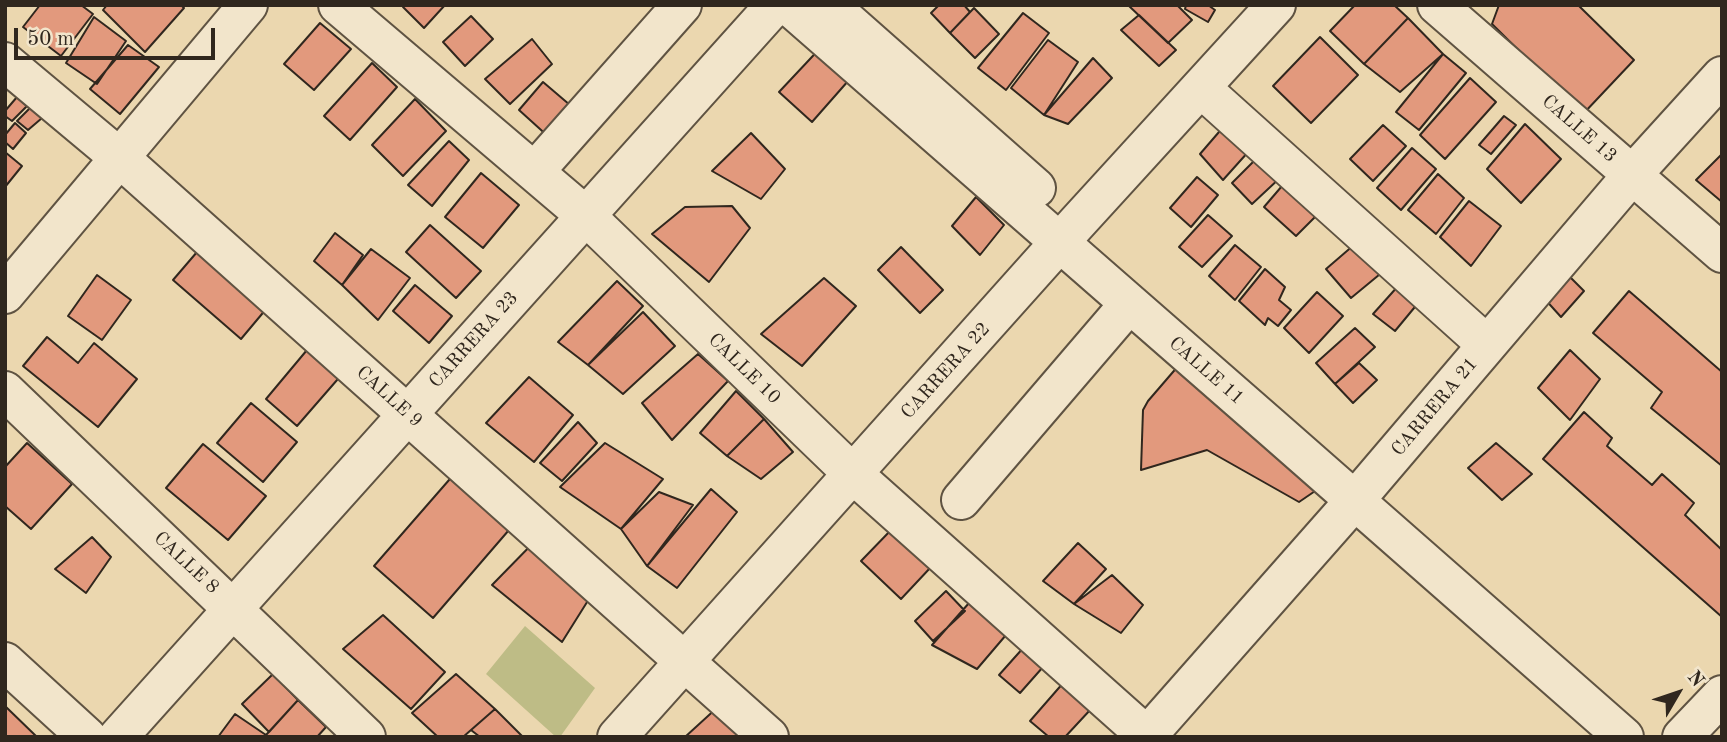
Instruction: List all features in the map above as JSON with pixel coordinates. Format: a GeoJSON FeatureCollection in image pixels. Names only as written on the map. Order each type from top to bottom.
{"type":"FeatureCollection","features":[{"type":"Feature","properties":{"kind":"street"},"geometry":{"type":"LineString","coordinates":[[5,294],[248,5]]}},
{"type":"Feature","properties":{"kind":"street","name":"CALLE 10"},"geometry":{"type":"LineString","coordinates":[[338,5],[586,216],[853,474],[1147,736]]}},
{"type":"Feature","properties":{"kind":"street"},"geometry":{"type":"LineString","coordinates":[[535,171],[682,5]]}},
{"type":"Feature","properties":{"kind":"street","name":"CARRERA 23"},"geometry":{"type":"LineString","coordinates":[[118,737],[775,5]]}},
{"type":"Feature","properties":{"kind":"street","name":"CALLE 11"},"geometry":{"type":"LineString","coordinates":[[788,5],[1068,234],[1363,491],[1656,737]]}},
{"type":"Feature","properties":{"kind":"street","name":"CALLE 11"},"geometry":{"type":"LineString","coordinates":[[829,5],[1068,234],[1129,304],[1363,491],[1624,737]]}},
{"type":"Feature","properties":{"kind":"street","name":"CARRERA 22"},"geometry":{"type":"LineString","coordinates":[[617,737],[1276,5]]}},
{"type":"Feature","properties":{"kind":"street","name":"CALLE 13"},"geometry":{"type":"LineString","coordinates":[[1437,5],[1722,253]]}},
{"type":"Feature","properties":{"kind":"street","name":"CALLE 9"},"geometry":{"type":"LineString","coordinates":[[5,62],[121,159],[769,737]]}},
{"type":"Feature","properties":{"kind":"street","name":"CARRERA 21"},"geometry":{"type":"LineString","coordinates":[[1147,736],[1363,491],[1632,175],[1722,76]]}},
{"type":"Feature","properties":{"kind":"street"},"geometry":{"type":"LineString","coordinates":[[1200,88],[1487,345]]}},
{"type":"Feature","properties":{"kind":"street"},"geometry":{"type":"LineString","coordinates":[[961,500],[1129,304]]}},
{"type":"Feature","properties":{"kind":"street","name":"CALLE 8"},"geometry":{"type":"LineString","coordinates":[[5,391],[366,737]]}},
{"type":"Feature","properties":{"kind":"street"},"geometry":{"type":"LineString","coordinates":[[5,662],[87,737]]}},
{"type":"Feature","properties":{"kind":"street"},"geometry":{"type":"LineString","coordinates":[[1682,737],[1722,695]]}},
{"type":"Feature","properties":{"kind":"shaded area"},"geometry":{"type":"Polygon","coordinates":[[[525,626],[595,688],[560,737],[556,737],[486,674],[525,626]]]}},
{"type":"Feature","properties":{"kind":"building"},"geometry":{"type":"Polygon","coordinates":[[[40,5],[81,5],[93,14],[61,56],[23,27],[40,5]]]}},
{"type":"Feature","properties":{"kind":"building"},"geometry":{"type":"Polygon","coordinates":[[[107,5],[181,5],[184,8],[145,52],[103,10],[107,5]]]}},
{"type":"Feature","properties":{"kind":"building"},"geometry":{"type":"Polygon","coordinates":[[[404,5],[445,5],[424,28],[404,5]]]}},
{"type":"Feature","properties":{"kind":"building"},"geometry":{"type":"Polygon","coordinates":[[[939,5],[964,5],[970,12],[950,33],[931,13],[939,5]]]}},
{"type":"Feature","properties":{"kind":"building"},"geometry":{"type":"Polygon","coordinates":[[[1177,5],[1192,20],[1168,43],[1129,6],[1177,5]]]}},
{"type":"Feature","properties":{"kind":"building"},"geometry":{"type":"Polygon","coordinates":[[[1186,5],[1208,5],[1215,10],[1208,22],[1185,9],[1186,5]]]}},
{"type":"Feature","properties":{"kind":"building"},"geometry":{"type":"Polygon","coordinates":[[[1355,5],[1394,5],[1408,18],[1364,64],[1330,31],[1355,5]]]}},
{"type":"Feature","properties":{"kind":"building"},"geometry":{"type":"Polygon","coordinates":[[[1499,5],[1578,5],[1634,60],[1583,114],[1492,24],[1499,5]]]}},
{"type":"Feature","properties":{"kind":"building"},"geometry":{"type":"Polygon","coordinates":[[[974,8],[999,34],[975,58],[950,33],[974,8]]]}},
{"type":"Feature","properties":{"kind":"building"},"geometry":{"type":"Polygon","coordinates":[[[1023,13],[1049,33],[1006,90],[978,68],[1023,13]]]}},
{"type":"Feature","properties":{"kind":"building"},"geometry":{"type":"Polygon","coordinates":[[[1139,15],[1176,50],[1159,66],[1121,30],[1139,15]]]}},
{"type":"Feature","properties":{"kind":"building"},"geometry":{"type":"Polygon","coordinates":[[[471,16],[493,39],[465,66],[443,42],[471,16]]]}},
{"type":"Feature","properties":{"kind":"building"},"geometry":{"type":"Polygon","coordinates":[[[94,17],[126,41],[97,84],[66,63],[94,17]]]}},
{"type":"Feature","properties":{"kind":"building"},"geometry":{"type":"Polygon","coordinates":[[[1408,18],[1443,54],[1400,92],[1364,64],[1408,18]]]}},
{"type":"Feature","properties":{"kind":"building"},"geometry":{"type":"Polygon","coordinates":[[[320,23],[351,49],[314,90],[284,64],[320,23]]]}},
{"type":"Feature","properties":{"kind":"building"},"geometry":{"type":"Polygon","coordinates":[[[1320,37],[1358,75],[1311,123],[1273,86],[1320,37]]]}},
{"type":"Feature","properties":{"kind":"building"},"geometry":{"type":"Polygon","coordinates":[[[532,39],[552,64],[510,104],[485,79],[532,39]]]}},
{"type":"Feature","properties":{"kind":"building"},"geometry":{"type":"Polygon","coordinates":[[[1048,40],[1078,62],[1044,115],[1011,88],[1048,40]]]}},
{"type":"Feature","properties":{"kind":"building"},"geometry":{"type":"Polygon","coordinates":[[[825,43],[856,72],[812,122],[779,92],[825,43]]]}},
{"type":"Feature","properties":{"kind":"building"},"geometry":{"type":"Polygon","coordinates":[[[128,45],[159,67],[120,114],[90,89],[128,45]]]}},
{"type":"Feature","properties":{"kind":"building"},"geometry":{"type":"Polygon","coordinates":[[[1443,54],[1466,73],[1419,130],[1396,112],[1443,54]]]}},
{"type":"Feature","properties":{"kind":"building"},"geometry":{"type":"Polygon","coordinates":[[[1093,58],[1112,78],[1068,124],[1044,115],[1093,58]]]}},
{"type":"Feature","properties":{"kind":"building"},"geometry":{"type":"Polygon","coordinates":[[[372,63],[397,87],[350,140],[324,116],[372,63]]]}},
{"type":"Feature","properties":{"kind":"building"},"geometry":{"type":"Polygon","coordinates":[[[1470,78],[1496,102],[1445,159],[1420,135],[1470,78]]]}},
{"type":"Feature","properties":{"kind":"building"},"geometry":{"type":"Polygon","coordinates":[[[543,82],[577,111],[551,139],[519,110],[543,82]]]}},
{"type":"Feature","properties":{"kind":"building"},"geometry":{"type":"Polygon","coordinates":[[[17,97],[27,106],[12,121],[5,116],[5,111],[17,97]]]}},
{"type":"Feature","properties":{"kind":"building"},"geometry":{"type":"Polygon","coordinates":[[[415,99],[446,131],[403,176],[372,145],[415,99]]]}},
{"type":"Feature","properties":{"kind":"building"},"geometry":{"type":"Polygon","coordinates":[[[31,107],[42,118],[28,130],[17,121],[31,107]]]}},
{"type":"Feature","properties":{"kind":"building"},"geometry":{"type":"Polygon","coordinates":[[[1504,116],[1516,125],[1491,154],[1479,145],[1504,116]]]}},
{"type":"Feature","properties":{"kind":"building"},"geometry":{"type":"Polygon","coordinates":[[[15,123],[26,133],[13,149],[5,142],[5,135],[15,123]]]}},
{"type":"Feature","properties":{"kind":"building"},"geometry":{"type":"Polygon","coordinates":[[[1525,124],[1561,159],[1521,203],[1487,169],[1525,124]]]}},
{"type":"Feature","properties":{"kind":"building"},"geometry":{"type":"Polygon","coordinates":[[[1225,125],[1249,151],[1223,180],[1200,154],[1225,125]]]}},
{"type":"Feature","properties":{"kind":"building"},"geometry":{"type":"Polygon","coordinates":[[[1383,125],[1406,146],[1373,181],[1350,159],[1383,125]]]}},
{"type":"Feature","properties":{"kind":"building"},"geometry":{"type":"Polygon","coordinates":[[[751,133],[785,169],[761,199],[712,171],[751,133]]]}},
{"type":"Feature","properties":{"kind":"building"},"geometry":{"type":"Polygon","coordinates":[[[449,141],[469,160],[432,206],[408,185],[449,141]]]}},
{"type":"Feature","properties":{"kind":"building"},"geometry":{"type":"Polygon","coordinates":[[[1412,148],[1436,169],[1401,210],[1377,188],[1412,148]]]}},
{"type":"Feature","properties":{"kind":"building"},"geometry":{"type":"Polygon","coordinates":[[[5,152],[22,166],[5,187],[5,152]]]}},
{"type":"Feature","properties":{"kind":"building"},"geometry":{"type":"Polygon","coordinates":[[[1722,154],[1722,202],[1696,180],[1722,154]]]}},
{"type":"Feature","properties":{"kind":"building"},"geometry":{"type":"Polygon","coordinates":[[[1260,155],[1282,176],[1252,204],[1232,183],[1260,155]]]}},
{"type":"Feature","properties":{"kind":"building"},"geometry":{"type":"Polygon","coordinates":[[[481,173],[519,205],[483,248],[445,217],[481,173]]]}},
{"type":"Feature","properties":{"kind":"building"},"geometry":{"type":"Polygon","coordinates":[[[1438,174],[1464,198],[1436,234],[1408,210],[1438,174]]]}},
{"type":"Feature","properties":{"kind":"building"},"geometry":{"type":"Polygon","coordinates":[[[1197,177],[1218,195],[1191,227],[1170,208],[1197,177]]]}},
{"type":"Feature","properties":{"kind":"building"},"geometry":{"type":"Polygon","coordinates":[[[1288,179],[1323,209],[1296,236],[1264,207],[1288,179]]]}},
{"type":"Feature","properties":{"kind":"building"},"geometry":{"type":"Polygon","coordinates":[[[976,197],[1004,225],[980,255],[952,226],[976,197]]]}},
{"type":"Feature","properties":{"kind":"building"},"geometry":{"type":"Polygon","coordinates":[[[1469,201],[1501,226],[1471,266],[1440,237],[1469,201]]]}},
{"type":"Feature","properties":{"kind":"building"},"geometry":{"type":"Polygon","coordinates":[[[732,206],[750,228],[709,282],[652,234],[685,207],[732,206]]]}},
{"type":"Feature","properties":{"kind":"building"},"geometry":{"type":"Polygon","coordinates":[[[1208,215],[1232,236],[1202,267],[1179,247],[1208,215]]]}},
{"type":"Feature","properties":{"kind":"building"},"geometry":{"type":"Polygon","coordinates":[[[430,225],[481,271],[456,298],[406,252],[430,225]]]}},
{"type":"Feature","properties":{"kind":"building"},"geometry":{"type":"Polygon","coordinates":[[[335,233],[363,255],[342,285],[314,261],[335,233]]]}},
{"type":"Feature","properties":{"kind":"building"},"geometry":{"type":"Polygon","coordinates":[[[1362,238],[1391,265],[1351,298],[1326,269],[1362,238]]]}},
{"type":"Feature","properties":{"kind":"building"},"geometry":{"type":"Polygon","coordinates":[[[203,245],[272,302],[241,339],[173,280],[203,245]]]}},
{"type":"Feature","properties":{"kind":"building"},"geometry":{"type":"Polygon","coordinates":[[[1235,245],[1261,267],[1235,300],[1209,276],[1235,245]]]}},
{"type":"Feature","properties":{"kind":"building"},"geometry":{"type":"Polygon","coordinates":[[[901,247],[943,290],[920,313],[878,270],[901,247]]]}},
{"type":"Feature","properties":{"kind":"building"},"geometry":{"type":"Polygon","coordinates":[[[371,249],[410,278],[378,320],[342,285],[371,249]]]}},
{"type":"Feature","properties":{"kind":"building"},"geometry":{"type":"Polygon","coordinates":[[[1265,269],[1285,287],[1279,300],[1291,310],[1278,326],[1268,318],[1265,325],[1239,301],[1265,269]]]}},
{"type":"Feature","properties":{"kind":"building"},"geometry":{"type":"Polygon","coordinates":[[[1565,272],[1584,291],[1561,317],[1543,297],[1565,272]]]}},
{"type":"Feature","properties":{"kind":"building"},"geometry":{"type":"Polygon","coordinates":[[[97,275],[131,300],[102,340],[68,316],[97,275]]]}},
{"type":"Feature","properties":{"kind":"building"},"geometry":{"type":"Polygon","coordinates":[[[824,278],[856,306],[802,366],[761,334],[824,278]]]}},
{"type":"Feature","properties":{"kind":"building"},"geometry":{"type":"Polygon","coordinates":[[[617,281],[643,306],[588,365],[558,342],[617,281]]]}},
{"type":"Feature","properties":{"kind":"building"},"geometry":{"type":"Polygon","coordinates":[[[415,285],[452,316],[429,343],[393,311],[415,285]]]}},
{"type":"Feature","properties":{"kind":"building"},"geometry":{"type":"Polygon","coordinates":[[[1399,285],[1419,302],[1395,331],[1373,314],[1399,285]]]}},
{"type":"Feature","properties":{"kind":"building"},"geometry":{"type":"Polygon","coordinates":[[[1629,291],[1722,372],[1722,466],[1651,408],[1662,392],[1593,333],[1629,291]]]}},
{"type":"Feature","properties":{"kind":"building"},"geometry":{"type":"Polygon","coordinates":[[[1317,292],[1343,316],[1309,353],[1284,328],[1317,292]]]}},
{"type":"Feature","properties":{"kind":"building"},"geometry":{"type":"Polygon","coordinates":[[[643,312],[675,346],[623,394],[588,365],[643,312]]]}},
{"type":"Feature","properties":{"kind":"building"},"geometry":{"type":"Polygon","coordinates":[[[1355,328],[1375,347],[1335,384],[1316,363],[1355,328]]]}},
{"type":"Feature","properties":{"kind":"building"},"geometry":{"type":"Polygon","coordinates":[[[47,337],[78,363],[94,343],[137,379],[98,427],[23,366],[47,337]]]}},
{"type":"Feature","properties":{"kind":"building"},"geometry":{"type":"Polygon","coordinates":[[[312,344],[344,372],[297,426],[266,399],[312,344]]]}},
{"type":"Feature","properties":{"kind":"building"},"geometry":{"type":"Polygon","coordinates":[[[1570,350],[1600,379],[1570,420],[1538,388],[1570,350]]]}},
{"type":"Feature","properties":{"kind":"building"},"geometry":{"type":"Polygon","coordinates":[[[698,354],[728,381],[672,440],[642,403],[698,354]]]}},
{"type":"Feature","properties":{"kind":"building"},"geometry":{"type":"Polygon","coordinates":[[[1359,363],[1377,380],[1353,403],[1335,384],[1359,363]]]}},
{"type":"Feature","properties":{"kind":"building"},"geometry":{"type":"Polygon","coordinates":[[[1179,365],[1321,487],[1299,502],[1207,450],[1141,470],[1143,410],[1179,365]]]}},
{"type":"Feature","properties":{"kind":"building"},"geometry":{"type":"Polygon","coordinates":[[[529,377],[573,415],[534,462],[486,423],[529,377]]]}},
{"type":"Feature","properties":{"kind":"building"},"geometry":{"type":"Polygon","coordinates":[[[736,391],[764,419],[727,456],[700,433],[736,391]]]}},
{"type":"Feature","properties":{"kind":"building"},"geometry":{"type":"Polygon","coordinates":[[[251,403],[297,442],[263,482],[217,443],[251,403]]]}},
{"type":"Feature","properties":{"kind":"building"},"geometry":{"type":"Polygon","coordinates":[[[1584,412],[1612,438],[1607,446],[1652,485],[1662,474],[1694,503],[1685,515],[1722,550],[1722,617],[1543,459],[1584,412]]]}},
{"type":"Feature","properties":{"kind":"building"},"geometry":{"type":"Polygon","coordinates":[[[764,419],[793,452],[761,479],[727,456],[764,419]]]}},
{"type":"Feature","properties":{"kind":"building"},"geometry":{"type":"Polygon","coordinates":[[[578,422],[597,443],[562,481],[540,463],[578,422]]]}},
{"type":"Feature","properties":{"kind":"building"},"geometry":{"type":"Polygon","coordinates":[[[27,443],[72,484],[31,529],[5,506],[5,467],[27,443]]]}},
{"type":"Feature","properties":{"kind":"building"},"geometry":{"type":"Polygon","coordinates":[[[605,443],[663,479],[621,529],[560,487],[605,443]]]}},
{"type":"Feature","properties":{"kind":"building"},"geometry":{"type":"Polygon","coordinates":[[[1496,443],[1532,474],[1502,500],[1468,468],[1496,443]]]}},
{"type":"Feature","properties":{"kind":"building"},"geometry":{"type":"Polygon","coordinates":[[[203,444],[266,496],[228,540],[166,488],[203,444]]]}},
{"type":"Feature","properties":{"kind":"building"},"geometry":{"type":"Polygon","coordinates":[[[456,472],[515,523],[433,618],[374,566],[456,472]]]}},
{"type":"Feature","properties":{"kind":"building"},"geometry":{"type":"Polygon","coordinates":[[[711,489],[737,512],[677,588],[647,566],[711,489]]]}},
{"type":"Feature","properties":{"kind":"building"},"geometry":{"type":"Polygon","coordinates":[[[659,492],[693,505],[647,566],[621,529],[659,492]]]}},
{"type":"Feature","properties":{"kind":"building"},"geometry":{"type":"Polygon","coordinates":[[[892,529],[931,567],[901,599],[861,561],[892,529]]]}},
{"type":"Feature","properties":{"kind":"building"},"geometry":{"type":"Polygon","coordinates":[[[92,537],[111,557],[86,593],[55,569],[92,537]]]}},
{"type":"Feature","properties":{"kind":"building"},"geometry":{"type":"Polygon","coordinates":[[[539,537],[594,591],[562,642],[492,585],[539,537]]]}},
{"type":"Feature","properties":{"kind":"building"},"geometry":{"type":"Polygon","coordinates":[[[1078,543],[1106,569],[1074,604],[1043,581],[1078,543]]]}},
{"type":"Feature","properties":{"kind":"building"},"geometry":{"type":"Polygon","coordinates":[[[1112,575],[1143,605],[1121,633],[1074,604],[1112,575]]]}},
{"type":"Feature","properties":{"kind":"building"},"geometry":{"type":"Polygon","coordinates":[[[946,591],[965,611],[933,641],[915,621],[946,591]]]}},
{"type":"Feature","properties":{"kind":"building"},"geometry":{"type":"Polygon","coordinates":[[[969,603],[1006,635],[977,669],[932,645],[969,603]]]}},
{"type":"Feature","properties":{"kind":"building"},"geometry":{"type":"Polygon","coordinates":[[[383,615],[445,672],[411,709],[343,649],[383,615]]]}},
{"type":"Feature","properties":{"kind":"building"},"geometry":{"type":"Polygon","coordinates":[[[1024,647],[1043,667],[1020,693],[999,675],[1024,647]]]}},
{"type":"Feature","properties":{"kind":"building"},"geometry":{"type":"Polygon","coordinates":[[[273,674],[298,700],[269,732],[242,704],[273,674]]]}},
{"type":"Feature","properties":{"kind":"building"},"geometry":{"type":"Polygon","coordinates":[[[456,674],[495,709],[463,737],[438,737],[412,713],[456,674]]]}},
{"type":"Feature","properties":{"kind":"building"},"geometry":{"type":"Polygon","coordinates":[[[1064,682],[1091,709],[1065,737],[1049,737],[1030,721],[1064,682]]]}},
{"type":"Feature","properties":{"kind":"building"},"geometry":{"type":"Polygon","coordinates":[[[298,700],[326,727],[317,737],[267,737],[266,735],[298,700]]]}},
{"type":"Feature","properties":{"kind":"building"},"geometry":{"type":"Polygon","coordinates":[[[720,705],[745,727],[736,737],[685,737],[720,705]]]}},
{"type":"Feature","properties":{"kind":"building"},"geometry":{"type":"Polygon","coordinates":[[[5,706],[37,737],[5,737],[5,706]]]}},
{"type":"Feature","properties":{"kind":"building"},"geometry":{"type":"Polygon","coordinates":[[[495,709],[523,737],[480,737],[471,730],[495,709]]]}},
{"type":"Feature","properties":{"kind":"building"},"geometry":{"type":"Polygon","coordinates":[[[235,714],[266,735],[265,737],[218,737],[235,714]]]}}]}
